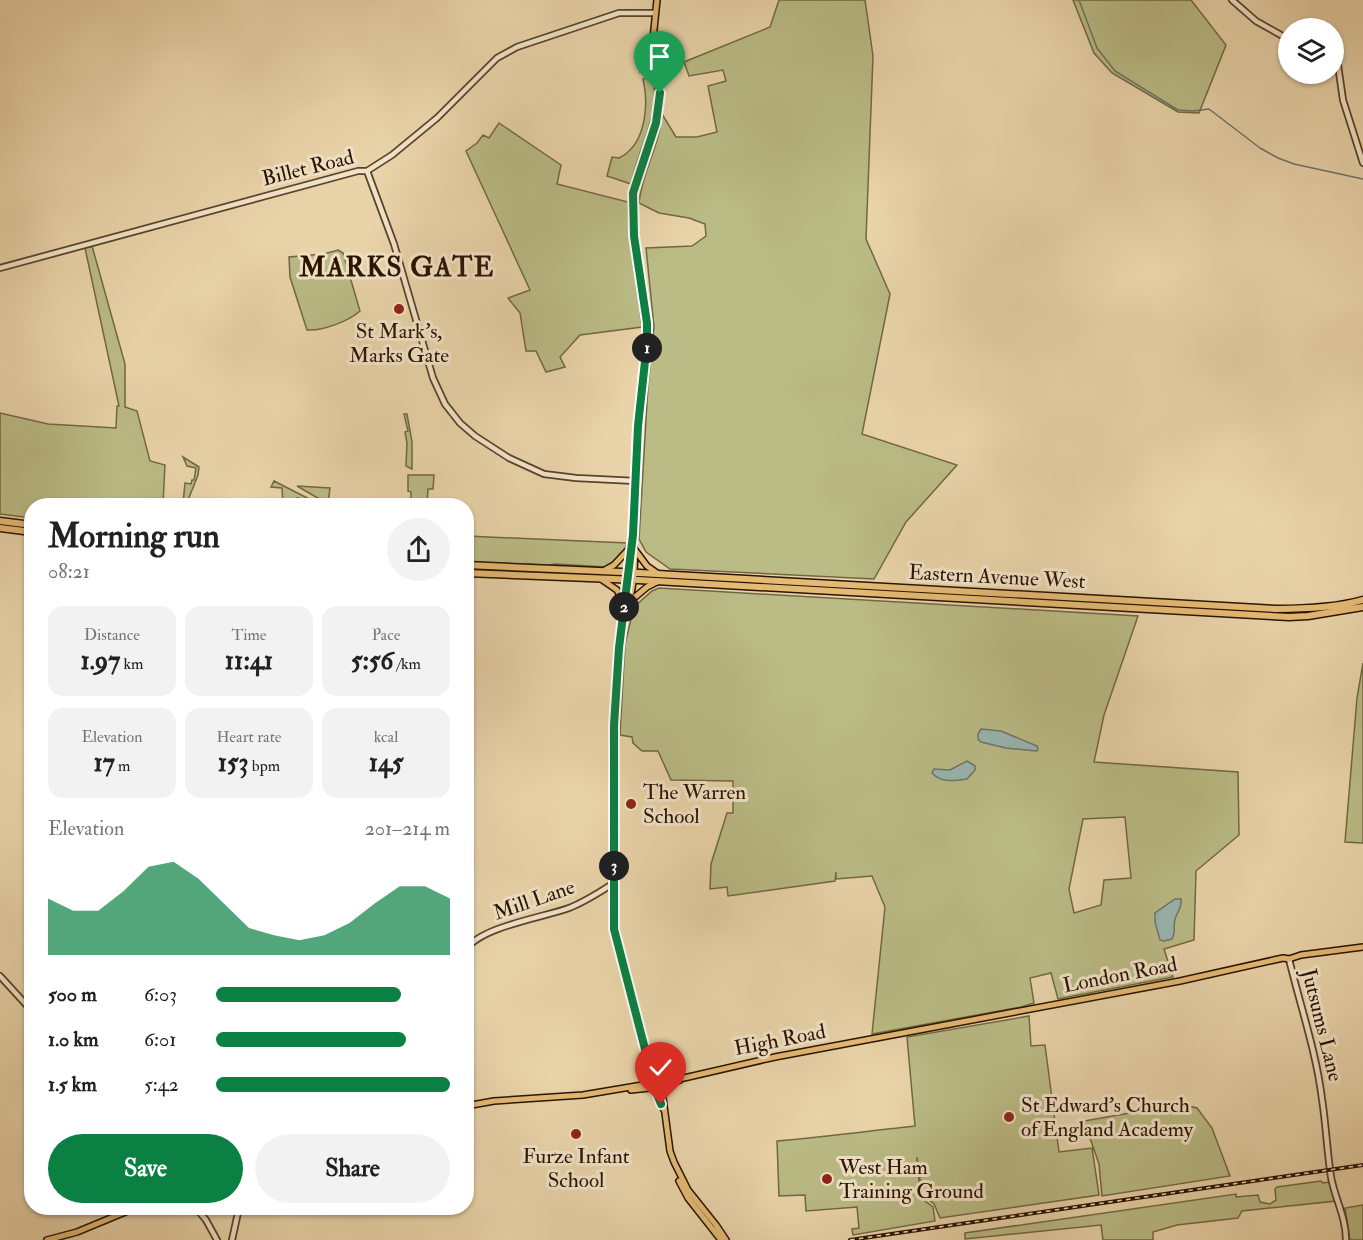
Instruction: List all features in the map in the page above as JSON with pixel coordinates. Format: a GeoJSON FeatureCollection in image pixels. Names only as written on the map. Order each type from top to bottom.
{"type":"FeatureCollection","features":[{"type":"Feature","properties":{"kind":"highway"},"geometry":{"type":"LineString","coordinates":[[0,521],[24,524]]}},
{"type":"Feature","properties":{"kind":"highway"},"geometry":{"type":"LineString","coordinates":[[0,528],[24,531]]}},
{"type":"Feature","properties":{"kind":"highway"},"geometry":{"type":"LineString","coordinates":[[474,565],[630,576]]}},
{"type":"Feature","properties":{"kind":"highway"},"geometry":{"type":"LineString","coordinates":[[505,567],[524,571],[630,576],[714,584]]}},
{"type":"Feature","properties":{"kind":"highway"},"geometry":{"type":"LineString","coordinates":[[474,573],[630,576]]}},
{"type":"Feature","properties":{"kind":"highway","name":"Eastern Avenue West"},"geometry":{"type":"LineString","coordinates":[[630,576],[666,575],[1276,609],[1305,609],[1363,600]]}},
{"type":"Feature","properties":{"kind":"highway","name":"Eastern Avenue West"},"geometry":{"type":"LineString","coordinates":[[630,576],[660,581],[1289,617],[1363,607]]}},
{"type":"Feature","properties":{"kind":"main road"},"geometry":{"type":"LineString","coordinates":[[657,0],[653,39],[660,93],[656,123],[633,193],[634,236],[647,323],[647,343],[638,426],[630,576],[619,646],[614,725],[614,929],[646,1052],[664,1110],[670,1151],[688,1190],[716,1225],[724,1240]]}},
{"type":"Feature","properties":{"kind":"main road"},"geometry":{"type":"LineString","coordinates":[[625,605],[616,590],[599,575],[614,565],[632,545]]}},
{"type":"Feature","properties":{"kind":"main road"},"geometry":{"type":"LineString","coordinates":[[632,545],[647,566],[655,572],[666,575]]}},
{"type":"Feature","properties":{"kind":"main road"},"geometry":{"type":"LineString","coordinates":[[625,605],[660,581]]}},
{"type":"Feature","properties":{"kind":"main road","name":"London Road"},"geometry":{"type":"LineString","coordinates":[[882,1037],[1180,981],[1283,958],[1289,959],[1301,955],[1363,947]]}},
{"type":"Feature","properties":{"kind":"main road","name":"High Road"},"geometry":{"type":"LineString","coordinates":[[474,1105],[670,1085],[684,1078],[762,1059],[882,1037]]}},
{"type":"Feature","properties":{"kind":"main road"},"geometry":{"type":"LineString","coordinates":[[47,1240],[77,1232],[118,1215]]}},
{"type":"Feature","properties":{"kind":"street"},"geometry":{"type":"LineString","coordinates":[[1232,0],[1256,21],[1278,33]]}},
{"type":"Feature","properties":{"kind":"street","name":"Billet Road"},"geometry":{"type":"LineString","coordinates":[[0,268],[334,177],[367,171],[392,155],[437,118],[497,58],[516,47],[619,13],[655,13]]}},
{"type":"Feature","properties":{"kind":"street"},"geometry":{"type":"LineString","coordinates":[[1341,84],[1343,100],[1363,163]]}},
{"type":"Feature","properties":{"kind":"street"},"geometry":{"type":"LineString","coordinates":[[367,171],[394,244],[433,378],[445,404],[460,423],[475,436],[509,458],[544,474],[636,481]]}},
{"type":"Feature","properties":{"kind":"street","name":"Mill Lane"},"geometry":{"type":"LineString","coordinates":[[474,942],[533,917],[567,909],[614,883]]}},
{"type":"Feature","properties":{"kind":"street","name":"Jutsums Lane"},"geometry":{"type":"LineString","coordinates":[[1289,959],[1314,1057],[1322,1098],[1324,1132],[1332,1183],[1342,1210],[1346,1240]]}},
{"type":"Feature","properties":{"kind":"street"},"geometry":{"type":"LineString","coordinates":[[0,976],[24,1003]]}},
{"type":"Feature","properties":{"kind":"street"},"geometry":{"type":"LineString","coordinates":[[202,1215],[217,1240]]}},
{"type":"Feature","properties":{"kind":"street"},"geometry":{"type":"LineString","coordinates":[[232,1240],[237,1215]]}},
{"type":"Feature","properties":{"kind":"green space"},"geometry":{"type":"Polygon","coordinates":[[[779,0],[865,0],[873,56],[866,239],[890,294],[862,434],[957,465],[906,522],[874,579],[670,569],[646,552],[639,539],[648,386],[654,327],[646,248],[692,246],[706,236],[705,224],[689,218],[659,213],[639,203],[644,180],[658,137],[662,114],[676,137],[697,137],[717,132],[708,86],[726,81],[723,70],[689,76],[684,62],[770,27],[779,0]]]}},
{"type":"Feature","properties":{"kind":"green space"},"geometry":{"type":"Polygon","coordinates":[[[1073,0],[1191,0],[1226,45],[1199,113],[1178,112],[1112,73],[1094,53],[1073,0]]]}},
{"type":"Feature","properties":{"kind":"green space"},"geometry":{"type":"Polygon","coordinates":[[[650,60],[654,79],[653,110],[631,184],[607,176],[612,157],[619,158],[628,152],[640,134],[646,100],[643,79],[646,78],[642,71],[640,72],[640,62],[650,60]]]}},
{"type":"Feature","properties":{"kind":"green space"},"geometry":{"type":"Polygon","coordinates":[[[499,123],[561,165],[557,184],[628,202],[629,235],[642,327],[580,335],[560,357],[565,367],[546,372],[536,351],[526,351],[520,313],[508,298],[530,290],[466,151],[483,135],[489,138],[499,123]]]}},
{"type":"Feature","properties":{"kind":"green space"},"geometry":{"type":"Polygon","coordinates":[[[92,246],[125,364],[125,407],[137,411],[150,461],[165,465],[163,498],[24,498],[24,517],[0,514],[0,413],[48,424],[116,428],[117,406],[119,406],[85,248],[92,246]]]}},
{"type":"Feature","properties":{"kind":"green space"},"geometry":{"type":"Polygon","coordinates":[[[338,250],[343,253],[360,311],[335,325],[307,330],[290,277],[289,257],[324,254],[338,250]]]}},
{"type":"Feature","properties":{"kind":"green space"},"geometry":{"type":"Polygon","coordinates":[[[404,414],[407,414],[412,442],[412,469],[406,466],[405,432],[408,431],[404,414]]]}},
{"type":"Feature","properties":{"kind":"green space"},"geometry":{"type":"Polygon","coordinates":[[[183,457],[199,467],[189,498],[184,498],[185,483],[191,484],[194,480],[196,468],[187,466],[183,457]]]}},
{"type":"Feature","properties":{"kind":"green space"},"geometry":{"type":"Polygon","coordinates":[[[408,475],[434,475],[433,489],[428,489],[427,498],[411,498],[411,492],[408,491],[408,475]]]}},
{"type":"Feature","properties":{"kind":"green space"},"geometry":{"type":"Polygon","coordinates":[[[274,481],[307,498],[283,498],[282,488],[271,487],[274,481]]]}},
{"type":"Feature","properties":{"kind":"green space"},"geometry":{"type":"Polygon","coordinates":[[[297,486],[330,488],[329,498],[318,498],[297,486]]]}},
{"type":"Feature","properties":{"kind":"green space"},"geometry":{"type":"Polygon","coordinates":[[[474,536],[627,543],[620,557],[606,567],[474,562],[474,536]]]}},
{"type":"Feature","properties":{"kind":"green space"},"geometry":{"type":"Polygon","coordinates":[[[659,588],[1138,616],[1104,715],[1094,762],[1238,772],[1239,835],[1196,871],[1194,940],[1164,949],[1173,977],[1058,999],[1051,973],[1030,978],[1034,1003],[872,1034],[885,907],[872,876],[836,879],[836,872],[835,881],[728,896],[727,887],[710,889],[711,864],[727,813],[733,813],[733,781],[671,780],[658,751],[642,751],[633,743],[632,737],[620,735],[625,644],[634,607],[652,591],[659,588]],[[1125,817],[1083,819],[1069,889],[1074,913],[1101,905],[1104,880],[1131,878],[1125,817]]]}},
{"type":"Feature","properties":{"kind":"green space"},"geometry":{"type":"Polygon","coordinates":[[[1363,663],[1363,843],[1345,842],[1357,698],[1363,663]]]}},
{"type":"Feature","properties":{"kind":"green space","name":"St Edward's Church of England Academy"},"geometry":{"type":"Polygon","coordinates":[[[1029,1016],[1031,1046],[1045,1045],[1059,1152],[1092,1148],[1099,1195],[940,1218],[934,1204],[922,1194],[917,1157],[920,1193],[933,1207],[935,1221],[853,1235],[852,1229],[859,1228],[857,1207],[806,1211],[805,1195],[779,1196],[777,1141],[915,1126],[907,1037],[1029,1016]]]}},
{"type":"Feature","properties":{"kind":"green space"},"geometry":{"type":"Polygon","coordinates":[[[1181,1104],[1197,1108],[1212,1128],[1230,1176],[1102,1196],[1099,1164],[1084,1121],[1181,1104]]]}},
{"type":"Feature","properties":{"kind":"green space"},"geometry":{"type":"Polygon","coordinates":[[[1329,1182],[1336,1201],[1242,1211],[1238,1218],[1177,1225],[1153,1232],[1153,1240],[1103,1240],[1101,1225],[965,1239],[965,1233],[1236,1194],[1236,1197],[1258,1195],[1260,1202],[1270,1204],[1276,1200],[1275,1189],[1277,1187],[1329,1182]]]}},
{"type":"Feature","properties":{"kind":"green space"},"geometry":{"type":"Polygon","coordinates":[[[1363,1205],[1363,1240],[1350,1240],[1345,1208],[1363,1205]]]}},
{"type":"Feature","properties":{"kind":"water"},"geometry":{"type":"Polygon","coordinates":[[[981,729],[1001,731],[1037,746],[1038,749],[1037,751],[1006,748],[981,742],[978,734],[981,729]]]}},
{"type":"Feature","properties":{"kind":"water"},"geometry":{"type":"Polygon","coordinates":[[[967,761],[975,766],[975,770],[967,779],[944,780],[932,773],[934,769],[950,770],[967,761]]]}},
{"type":"Feature","properties":{"kind":"water"},"geometry":{"type":"Polygon","coordinates":[[[1175,899],[1181,899],[1181,902],[1175,919],[1172,939],[1160,940],[1155,913],[1175,899]]]}},
{"type":"Feature","properties":{"kind":"waterway"},"geometry":{"type":"LineString","coordinates":[[1079,0],[1097,48],[1115,71],[1178,110],[1209,109],[1260,148],[1278,158],[1294,164],[1363,179]]}},
{"type":"Feature","properties":{"kind":"railway"},"geometry":{"type":"LineString","coordinates":[[850,1240],[1363,1165]]}},
{"type":"Feature","properties":{"kind":"place","name":"St Mark's, Marks Gate"},"geometry":{"type":"Point","coordinates":[399,309]}},
{"type":"Feature","properties":{"kind":"place","name":"The Warren School"},"geometry":{"type":"Point","coordinates":[631,804]}},
{"type":"Feature","properties":{"kind":"place","name":"St Edward's Church of England Academy"},"geometry":{"type":"Point","coordinates":[1009,1117]}},
{"type":"Feature","properties":{"kind":"place","name":"Furze Infant School"},"geometry":{"type":"Point","coordinates":[576,1134]}},
{"type":"Feature","properties":{"kind":"place","name":"West Ham Training Ground"},"geometry":{"type":"Point","coordinates":[827,1179]}},
{"type":"Feature","properties":{"kind":"district","name":"MARKS GATE"},"geometry":{"type":"Point","coordinates":[397,267]}},
{"type":"Feature","properties":{"kind":"route"},"geometry":{"type":"LineString","coordinates":[[660,93],[656,123],[633,193],[634,236],[647,323],[647,343],[638,426],[633,535],[623,603],[614,725],[614,929],[649,1073],[661,1104]]}}]}
